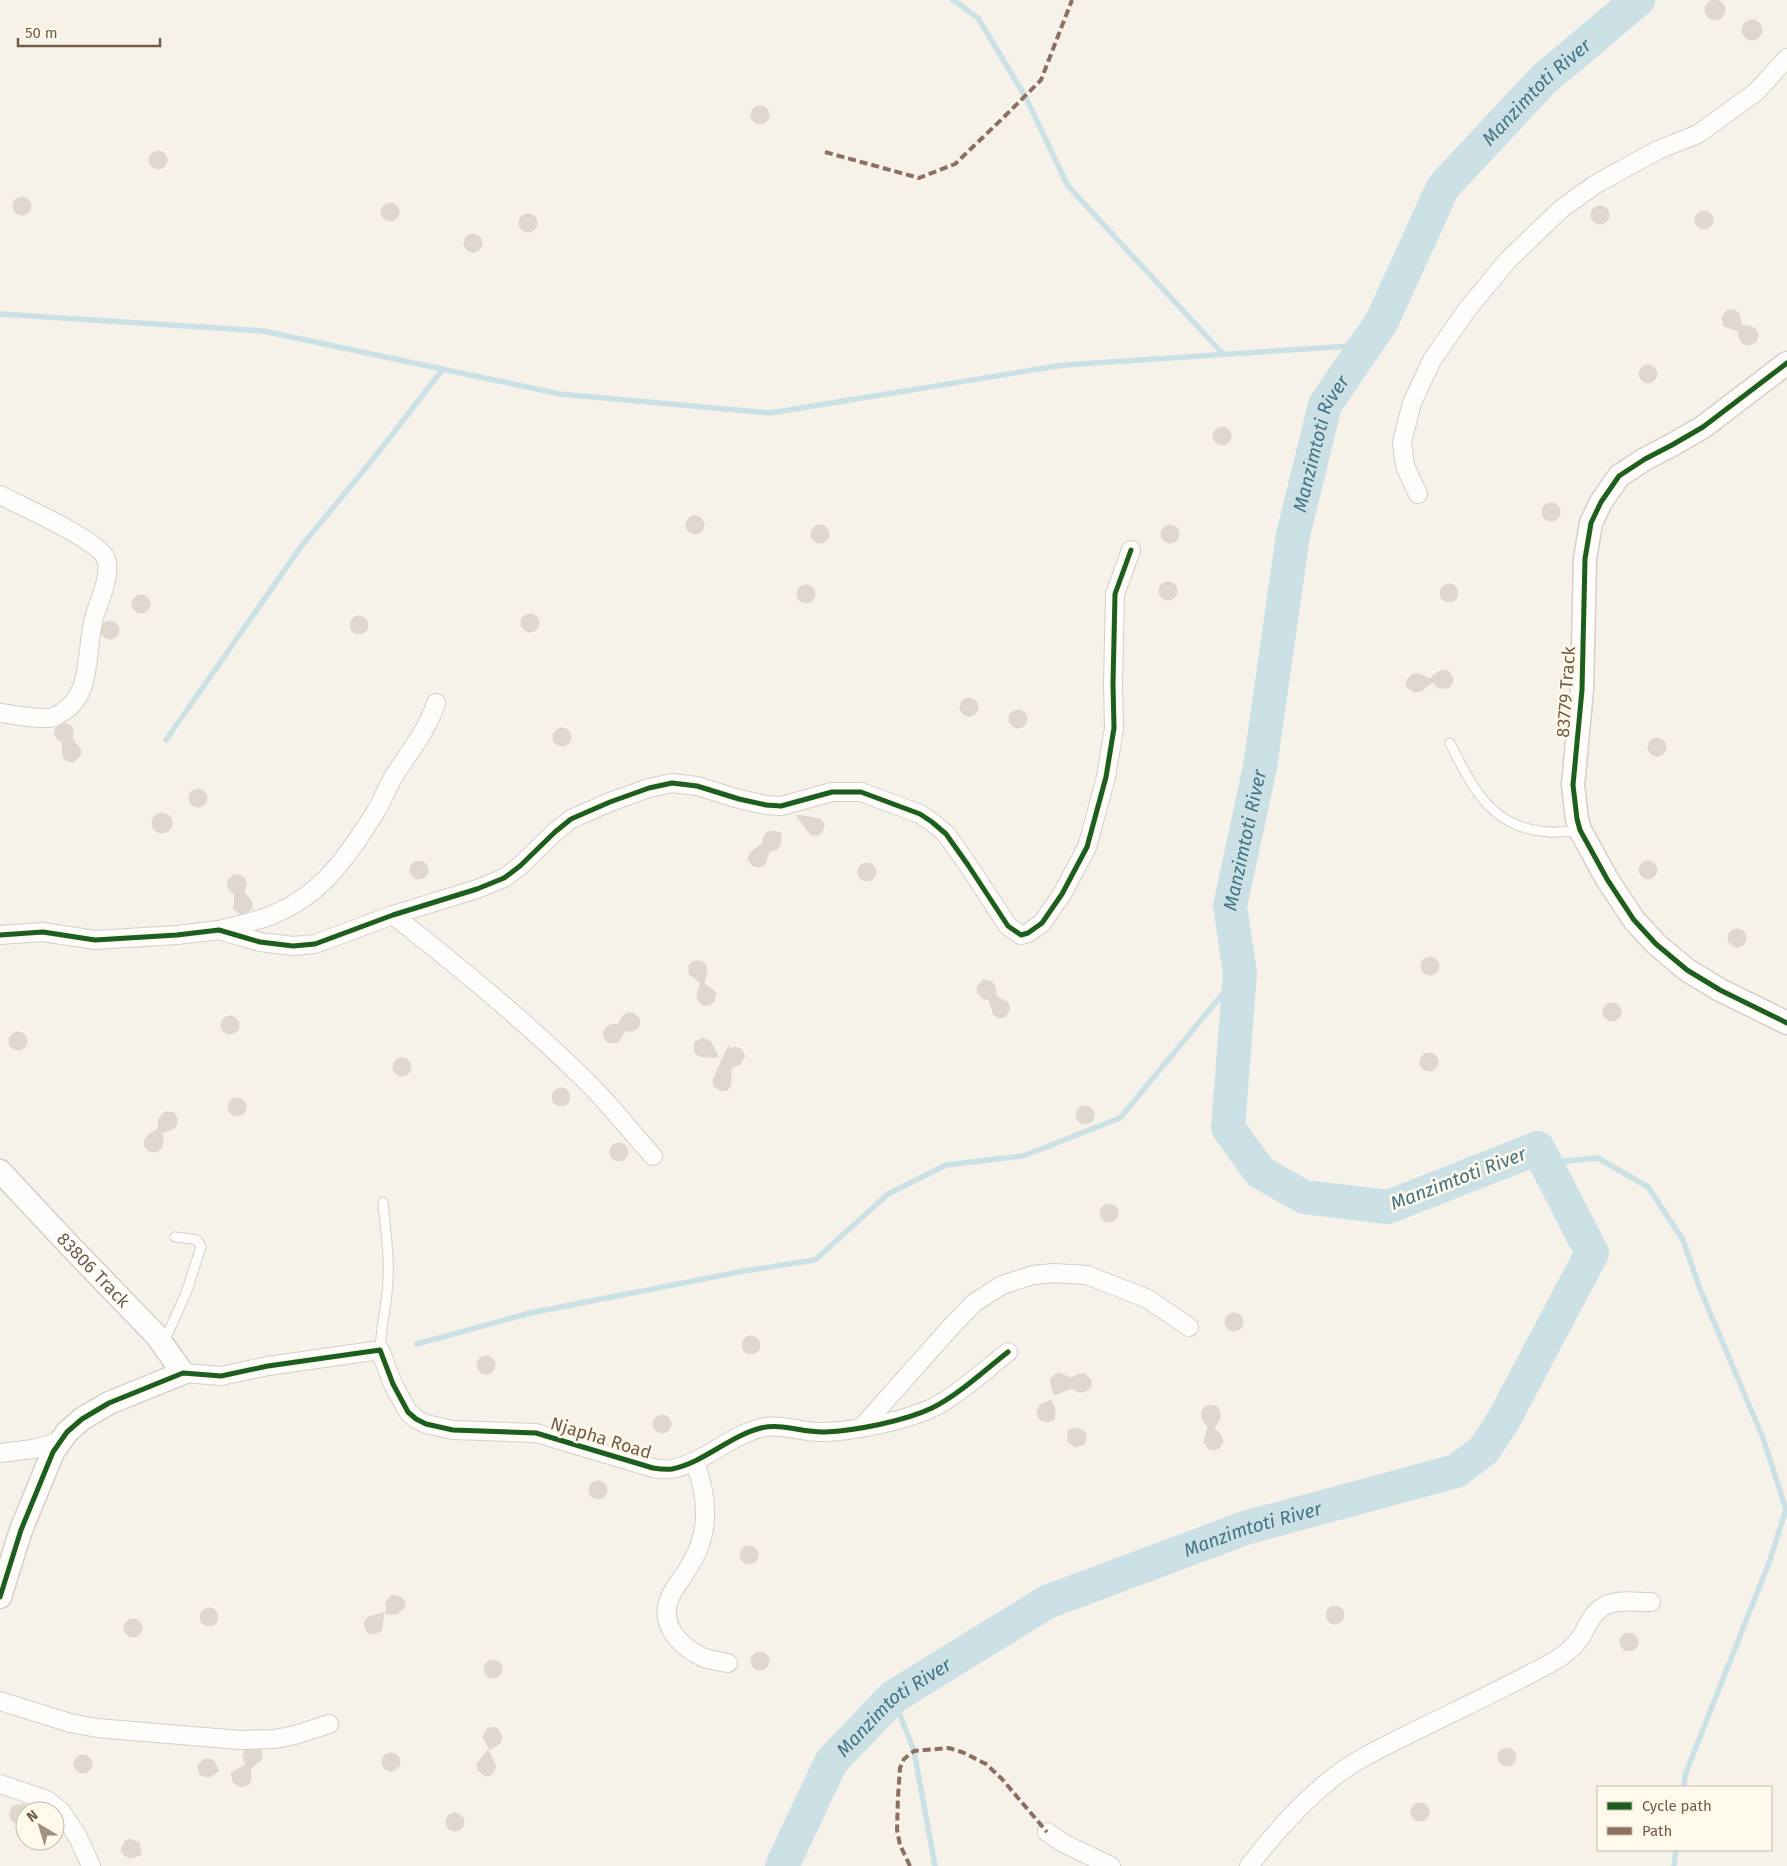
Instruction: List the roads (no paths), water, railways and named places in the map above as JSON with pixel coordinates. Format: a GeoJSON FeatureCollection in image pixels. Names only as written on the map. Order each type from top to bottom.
{"type":"FeatureCollection","features":[{"type":"Feature","properties":{"kind":"street"},"geometry":{"type":"LineString","coordinates":[[1418,494],[1405,466],[1402,442],[1412,403],[1432,360],[1466,311],[1507,260],[1561,209],[1596,184],[1658,150],[1698,134],[1756,92],[1787,58]]}},
{"type":"Feature","properties":{"kind":"street","name":"83779 Track"},"geometry":{"type":"LineString","coordinates":[[1787,363],[1703,427],[1672,446],[1645,458],[1619,476],[1601,502],[1591,524],[1585,559],[1582,690],[1573,785],[1580,830],[1608,880],[1629,912],[1656,944],[1688,970],[1720,990],[1787,1022]]}},
{"type":"Feature","properties":{"kind":"street"},"geometry":{"type":"LineString","coordinates":[[0,496],[86,540],[100,550],[106,559],[108,568],[93,620],[88,662],[82,689],[74,702],[65,711],[51,718],[0,713]]}},
{"type":"Feature","properties":{"kind":"street"},"geometry":{"type":"LineString","coordinates":[[219,930],[260,942],[293,946],[315,944],[393,915],[477,890],[504,878],[520,866],[571,819],[626,796],[672,783],[697,786],[739,799],[781,806],[832,792],[861,792],[920,814],[946,834],[1008,926],[1020,935],[1028,933],[1042,923],[1062,894],[1087,847],[1106,777],[1114,728],[1115,594],[1131,550]]}},
{"type":"Feature","properties":{"kind":"street"},"geometry":{"type":"LineString","coordinates":[[0,935],[43,932],[95,940],[177,935],[219,930],[264,918],[290,907],[318,888],[336,870],[376,811],[393,777],[430,719],[436,703]]}},
{"type":"Feature","properties":{"kind":"street"},"geometry":{"type":"LineString","coordinates":[[393,915],[500,1002],[585,1080],[653,1156]]}},
{"type":"Feature","properties":{"kind":"street","name":"83806 Track"},"geometry":{"type":"LineString","coordinates":[[0,1170],[156,1335],[183,1373]]}},
{"type":"Feature","properties":{"kind":"street"},"geometry":{"type":"LineString","coordinates":[[862,1427],[974,1304],[1002,1285],[1033,1275],[1054,1273],[1087,1274],[1148,1299],[1190,1327]]}},
{"type":"Feature","properties":{"kind":"street"},"geometry":{"type":"LineString","coordinates":[[0,1597],[21,1530],[52,1452],[67,1432],[82,1419],[109,1402],[183,1373],[221,1376],[268,1366],[380,1350]]}},
{"type":"Feature","properties":{"kind":"street","name":"Njapha Road"},"geometry":{"type":"LineString","coordinates":[[380,1350],[393,1384],[408,1412],[426,1424],[453,1430],[536,1433],[653,1468],[670,1469],[695,1462],[759,1428],[774,1425],[823,1432],[862,1427],[932,1408],[966,1385],[1008,1352]]}},
{"type":"Feature","properties":{"kind":"street"},"geometry":{"type":"LineString","coordinates":[[0,1453],[33,1448],[60,1441]]}},
{"type":"Feature","properties":{"kind":"street"},"geometry":{"type":"LineString","coordinates":[[695,1462],[704,1488],[706,1507],[704,1527],[699,1547],[689,1568],[672,1595],[666,1614],[667,1622],[672,1632],[687,1648],[703,1657],[728,1663]]}},
{"type":"Feature","properties":{"kind":"street"},"geometry":{"type":"LineString","coordinates":[[1249,1866],[1304,1802],[1336,1775],[1368,1754],[1522,1679],[1562,1656],[1574,1646],[1594,1616],[1606,1605],[1619,1602],[1651,1602]]}},
{"type":"Feature","properties":{"kind":"street"},"geometry":{"type":"LineString","coordinates":[[0,1701],[70,1723],[97,1728],[240,1740],[288,1737],[329,1724]]}},
{"type":"Feature","properties":{"kind":"street"},"geometry":{"type":"LineString","coordinates":[[0,1784],[47,1800],[61,1811],[78,1838],[91,1866]]}},
{"type":"Feature","properties":{"kind":"street"},"geometry":{"type":"LineString","coordinates":[[1047,1832],[1063,1843],[1111,1866]]}},
{"type":"Feature","properties":{"kind":"lane"},"geometry":{"type":"LineString","coordinates":[[1450,743],[1469,781],[1486,805],[1502,818],[1522,828],[1550,832],[1580,830]]}},
{"type":"Feature","properties":{"kind":"lane"},"geometry":{"type":"LineString","coordinates":[[380,1350],[380,1334],[389,1278],[383,1202]]}},
{"type":"Feature","properties":{"kind":"lane"},"geometry":{"type":"LineString","coordinates":[[163,1345],[186,1293],[201,1247],[198,1241],[193,1239],[175,1237]]}},
{"type":"Feature","properties":{"kind":"waterway"},"geometry":{"type":"LineString","coordinates":[[953,0],[978,18],[1025,96],[1068,186],[1223,354]]}},
{"type":"Feature","properties":{"kind":"waterway","name":"Manzimtoti River"},"geometry":{"type":"LineString","coordinates":[[782,1866],[831,1762],[893,1697],[1047,1602],[1245,1528],[1456,1471],[1484,1450],[1503,1421],[1592,1253],[1538,1148],[1388,1207],[1304,1197],[1260,1172],[1228,1128],[1240,973],[1230,906],[1260,767],[1293,535],[1325,405],[1382,321],[1443,187],[1544,79],[1638,0]]}},
{"type":"Feature","properties":{"kind":"waterway"},"geometry":{"type":"LineString","coordinates":[[0,314],[263,331],[560,394],[770,413],[1064,365],[1366,345]]}},
{"type":"Feature","properties":{"kind":"waterway"},"geometry":{"type":"LineString","coordinates":[[166,740],[300,548],[443,369]]}},
{"type":"Feature","properties":{"kind":"waterway"},"geometry":{"type":"LineString","coordinates":[[417,1344],[530,1313],[744,1271],[815,1260],[888,1194],[946,1165],[1023,1156],[1120,1118],[1240,973]]}},
{"type":"Feature","properties":{"kind":"waterway"},"geometry":{"type":"LineString","coordinates":[[1546,1163],[1598,1158],[1648,1187],[1683,1240],[1700,1289],[1763,1438],[1786,1509],[1770,1560],[1685,1775],[1684,1786]]}},
{"type":"Feature","properties":{"kind":"waterway"},"geometry":{"type":"LineString","coordinates":[[893,1697],[914,1751],[935,1866]]}},
{"type":"Feature","properties":{"kind":"waterway"},"geometry":{"type":"LineString","coordinates":[[1674,1866],[1676,1851]]}}]}
